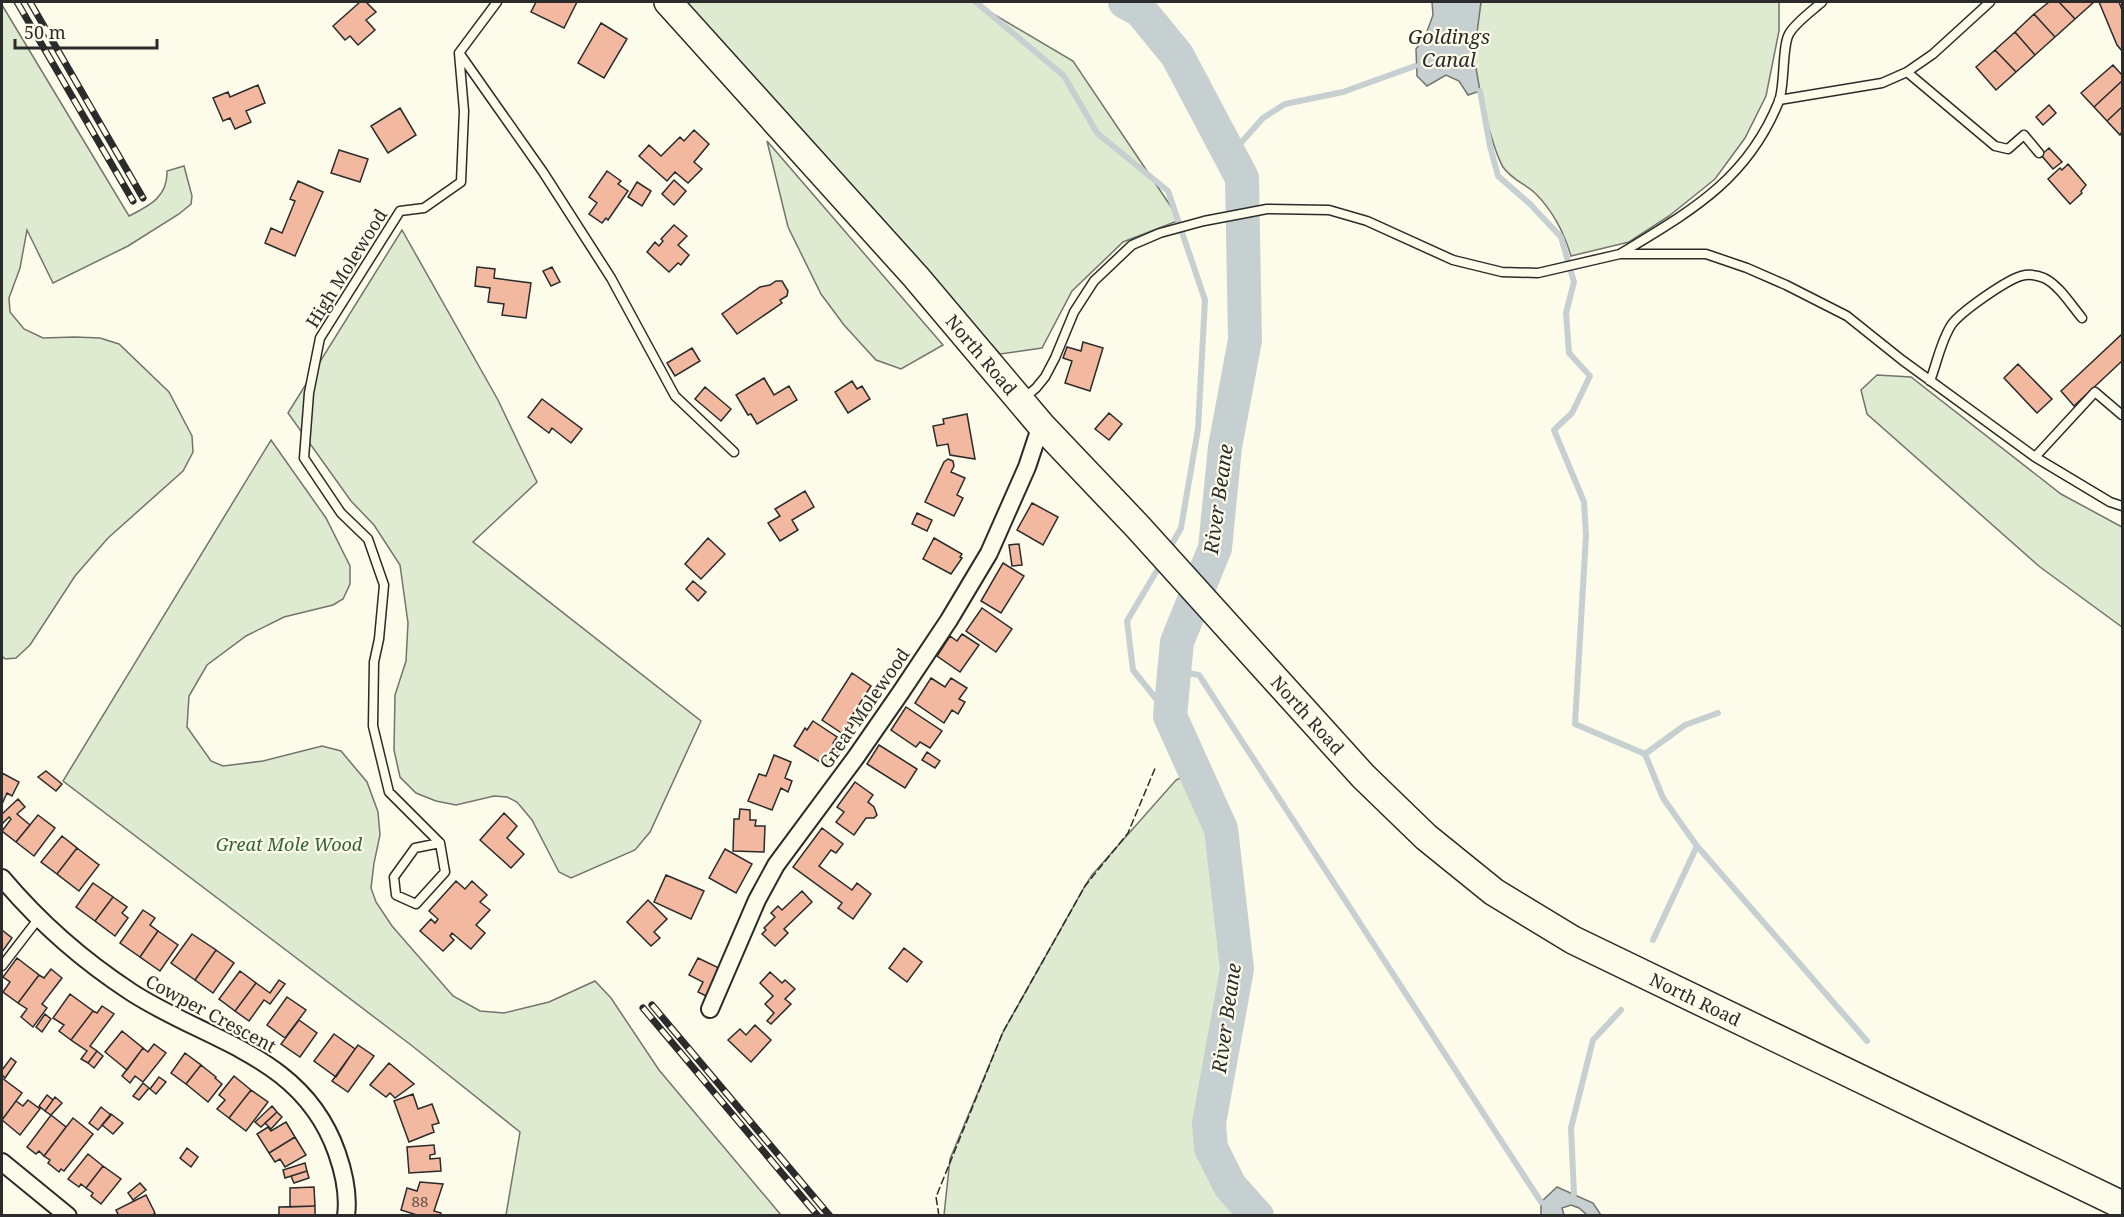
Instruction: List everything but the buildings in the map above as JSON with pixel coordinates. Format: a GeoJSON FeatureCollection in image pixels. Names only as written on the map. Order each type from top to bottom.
{"type":"FeatureCollection","features":[{"type":"Feature","properties":{"kind":"main road","name":"North Road"},"geometry":{"type":"LineString","coordinates":[[668,2],[916,277],[1041,425],[1164,556],[1363,776],[1426,837],[1494,892],[1573,940],[2122,1205]]}},
{"type":"Feature","properties":{"kind":"street","name":"Great Molewood"},"geometry":{"type":"LineString","coordinates":[[710,1009],[757,900],[776,865],[856,757],[949,621],[989,553],[1027,467],[1041,425]]}},
{"type":"Feature","properties":{"kind":"street","name":"Cowper Crescent"},"geometry":{"type":"LineString","coordinates":[[2,878],[39,918],[72,948],[130,991],[160,1010],[235,1044],[270,1066],[299,1090],[315,1109],[333,1142],[346,1186],[346,1215]]}},
{"type":"Feature","properties":{"kind":"street"},"geometry":{"type":"LineString","coordinates":[[2,1162],[68,1215]]}},
{"type":"Feature","properties":{"kind":"lane"},"geometry":{"type":"LineString","coordinates":[[497,2],[459,53],[543,172],[611,278],[675,396],[734,452]]}},
{"type":"Feature","properties":{"kind":"lane"},"geometry":{"type":"LineString","coordinates":[[1620,254],[1691,211],[1735,173],[1759,141],[1779,100],[1789,34],[1822,2]]}},
{"type":"Feature","properties":{"kind":"lane"},"geometry":{"type":"LineString","coordinates":[[1779,100],[1882,83],[1907,72],[1933,54],[1990,2]]}},
{"type":"Feature","properties":{"kind":"lane","name":"High Molewood"},"geometry":{"type":"LineString","coordinates":[[440,843],[389,792],[374,726],[374,662],[379,639],[384,585],[368,539],[341,513],[304,458],[309,393],[320,338],[400,211],[424,208],[461,182],[464,111],[459,53]]}},
{"type":"Feature","properties":{"kind":"lane"},"geometry":{"type":"LineString","coordinates":[[1907,72],[1995,146],[2008,149],[2024,135],[2039,153]]}},
{"type":"Feature","properties":{"kind":"lane"},"geometry":{"type":"LineString","coordinates":[[1020,401],[1036,388],[1045,376],[1074,312],[1094,281],[1132,245],[1168,231],[1204,221],[1267,209],[1329,210],[1367,221],[1453,260],[1502,273],[1538,273],[1620,254],[1706,254],[1747,268],[1847,316],[1930,381],[2035,458],[2110,502],[2122,506]]}},
{"type":"Feature","properties":{"kind":"lane"},"geometry":{"type":"LineString","coordinates":[[1930,381],[1945,338],[1953,323],[1982,298],[2020,276],[2032,274],[2045,278],[2056,287],[2082,318]]}},
{"type":"Feature","properties":{"kind":"lane"},"geometry":{"type":"LineString","coordinates":[[2035,458],[2095,392],[2122,415]]}},
{"type":"Feature","properties":{"kind":"lane"},"geometry":{"type":"LineString","coordinates":[[440,843],[445,872],[417,904],[396,895],[394,877],[415,848],[440,843]]}},
{"type":"Feature","properties":{"kind":"lane"},"geometry":{"type":"LineString","coordinates":[[2,966],[39,918]]}},
{"type":"Feature","properties":{"kind":"green space"},"geometry":{"type":"Polygon","coordinates":[[[685,2],[973,2],[1073,61],[1180,220],[1123,242],[1072,291],[1042,348],[1000,354],[685,2]]]}},
{"type":"Feature","properties":{"kind":"green space"},"geometry":{"type":"Polygon","coordinates":[[[1481,2],[1779,2],[1779,31],[1766,96],[1745,138],[1715,179],[1669,216],[1629,242],[1571,256],[1561,230],[1552,215],[1535,193],[1506,171],[1494,145],[1481,96],[1474,56],[1481,2]]]}},
{"type":"Feature","properties":{"kind":"green space"},"geometry":{"type":"Polygon","coordinates":[[[2,5],[129,216],[156,200],[164,188],[167,171],[184,166],[192,196],[191,204],[179,214],[128,246],[53,283],[27,230],[20,268],[9,298],[10,312],[24,329],[43,338],[100,338],[119,344],[169,392],[192,436],[193,452],[183,471],[108,538],[75,576],[30,645],[16,658],[5,659],[2,656],[2,5]]]}},
{"type":"Feature","properties":{"kind":"green space"},"geometry":{"type":"Polygon","coordinates":[[[767,141],[943,345],[901,369],[876,360],[844,325],[821,294],[788,227],[767,141]]]}},
{"type":"Feature","properties":{"kind":"green space"},"geometry":{"type":"Polygon","coordinates":[[[402,230],[498,400],[537,482],[473,542],[701,721],[650,832],[635,850],[571,878],[559,872],[532,820],[517,802],[507,797],[494,796],[456,805],[436,801],[416,793],[400,777],[394,750],[395,695],[406,661],[408,623],[400,565],[374,525],[351,501],[288,413],[402,230]]]}},
{"type":"Feature","properties":{"kind":"green space"},"geometry":{"type":"Polygon","coordinates":[[[1877,375],[1911,377],[2061,494],[2122,527],[2122,627],[2040,567],[1867,414],[1861,390],[1877,375]]]}},
{"type":"Feature","properties":{"kind":"green space","name":"Great Mole Wood"},"geometry":{"type":"Polygon","coordinates":[[[271,440],[326,518],[350,566],[350,584],[343,599],[333,605],[284,617],[246,636],[207,665],[189,696],[187,727],[211,761],[223,766],[263,761],[322,746],[341,751],[367,782],[378,812],[380,835],[371,888],[376,902],[392,926],[453,996],[480,1011],[504,1013],[549,1002],[595,981],[611,998],[659,1070],[781,1215],[506,1215],[520,1132],[411,1045],[63,781],[271,440]]]}},
{"type":"Feature","properties":{"kind":"green space"},"geometry":{"type":"Polygon","coordinates":[[[1199,769],[1234,917],[1230,998],[1202,1101],[1210,1174],[1237,1215],[944,1215],[950,1159],[1003,1032],[1085,886],[1092,875],[1176,780],[1199,769]]]}},
{"type":"Feature","properties":{"kind":"water","name":"Goldings Canal"},"geometry":{"type":"Polygon","coordinates":[[[1432,2],[1481,2],[1474,56],[1480,91],[1468,95],[1459,81],[1446,75],[1427,86],[1417,76],[1416,49],[1425,37],[1433,15],[1432,2]]]}},
{"type":"Feature","properties":{"kind":"water"},"geometry":{"type":"Polygon","coordinates":[[[1557,1187],[1593,1203],[1601,1215],[1587,1215],[1571,1205],[1562,1208],[1564,1215],[1541,1215],[1541,1202],[1557,1187]]]}},
{"type":"Feature","properties":{"kind":"waterway"},"geometry":{"type":"LineString","coordinates":[[976,2],[1064,76],[1097,133],[1168,191],[1205,300],[1198,429],[1181,528],[1168,551]]}},
{"type":"Feature","properties":{"kind":"waterway","name":"River Beane"},"geometry":{"type":"LineString","coordinates":[[1125,2],[1140,10],[1177,55],[1242,178],[1245,340],[1225,447],[1215,548],[1177,642],[1170,716],[1221,829],[1237,969],[1209,1123],[1211,1148],[1230,1186],[1257,1216]]}},
{"type":"Feature","properties":{"kind":"waterway"},"geometry":{"type":"LineString","coordinates":[[1230,155],[1263,118],[1285,104],[1343,92],[1415,66]]}},
{"type":"Feature","properties":{"kind":"waterway"},"geometry":{"type":"LineString","coordinates":[[1480,91],[1498,176],[1530,204],[1561,237],[1574,282],[1566,313],[1569,353],[1590,376],[1572,413],[1554,430],[1584,502],[1586,535],[1575,724],[1645,754],[1663,798],[1697,846],[1867,1041]]}},
{"type":"Feature","properties":{"kind":"waterway"},"geometry":{"type":"LineString","coordinates":[[1162,562],[1127,621],[1133,670],[1170,716]]}},
{"type":"Feature","properties":{"kind":"waterway"},"geometry":{"type":"LineString","coordinates":[[1174,671],[1199,675],[1541,1202]]}},
{"type":"Feature","properties":{"kind":"waterway"},"geometry":{"type":"LineString","coordinates":[[1645,754],[1685,725],[1718,713]]}},
{"type":"Feature","properties":{"kind":"waterway"},"geometry":{"type":"LineString","coordinates":[[1653,940],[1697,846]]}},
{"type":"Feature","properties":{"kind":"waterway"},"geometry":{"type":"LineString","coordinates":[[1574,1194],[1571,1128],[1593,1040],[1621,1010]]}},
{"type":"Feature","properties":{"kind":"railway"},"geometry":{"type":"LineString","coordinates":[[17,2],[133,201]]}},
{"type":"Feature","properties":{"kind":"railway"},"geometry":{"type":"LineString","coordinates":[[30,2],[143,198]]}},
{"type":"Feature","properties":{"kind":"railway"},"geometry":{"type":"LineString","coordinates":[[652,1005],[830,1216]]}},
{"type":"Feature","properties":{"kind":"railway"},"geometry":{"type":"LineString","coordinates":[[643,1008],[818,1216]]}},
{"type":"Feature","properties":{"kind":"fence"},"geometry":{"type":"LineString","coordinates":[[939,1216],[936,1197],[1003,1032],[1085,886],[1128,833],[1156,766]]}}]}
